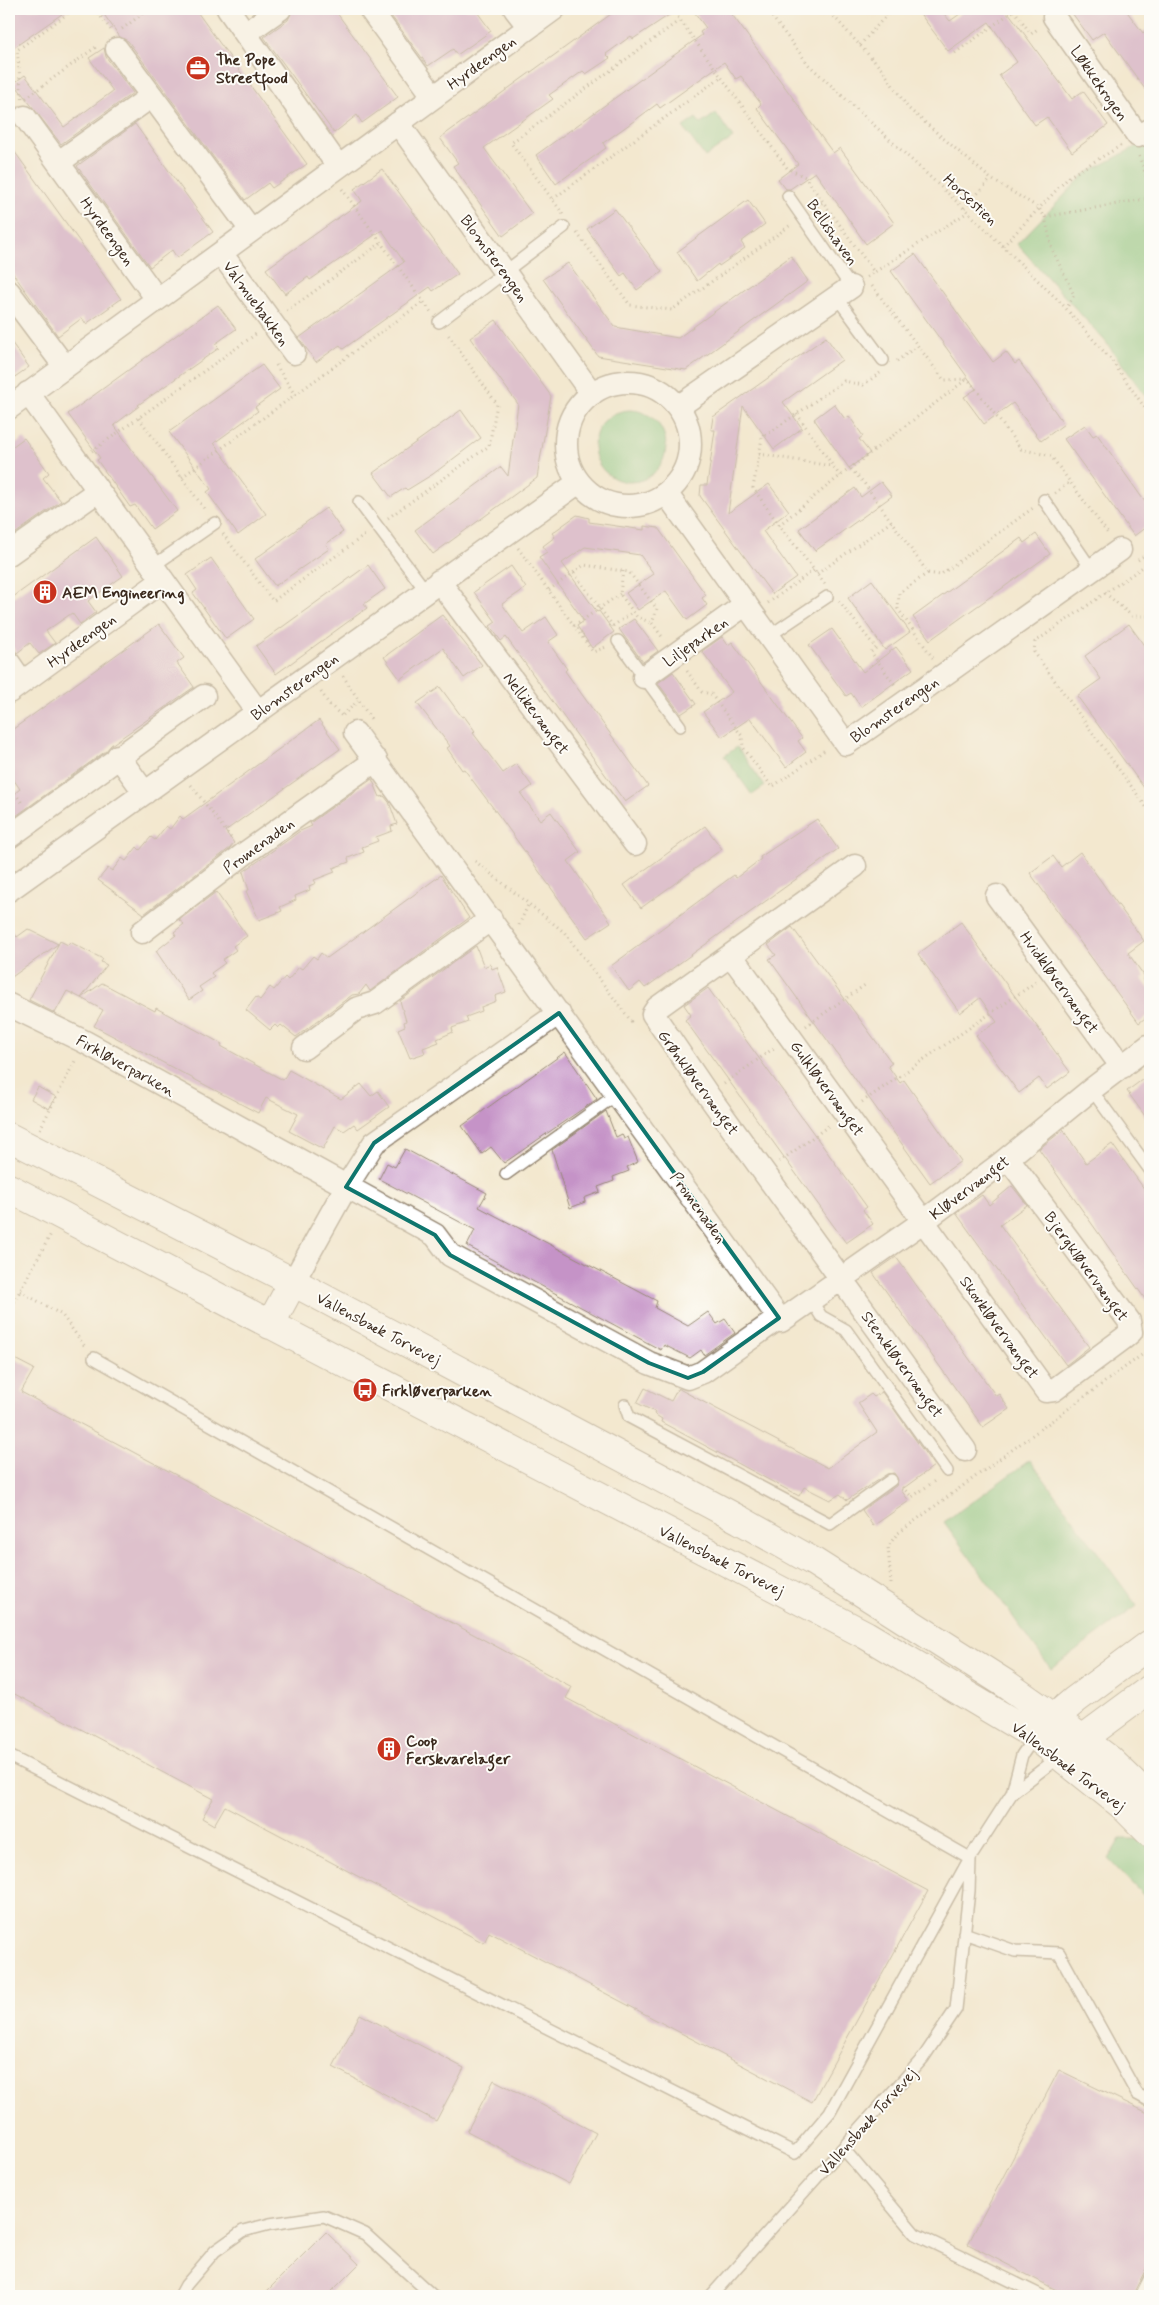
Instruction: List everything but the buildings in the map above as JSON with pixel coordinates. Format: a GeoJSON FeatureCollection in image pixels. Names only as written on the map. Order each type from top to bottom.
{"type":"FeatureCollection","features":[{"type":"Feature","properties":{"kind":"street"},"geometry":{"type":"LineString","coordinates":[[228,9],[246,33],[334,170]]}},
{"type":"Feature","properties":{"kind":"street"},"geometry":{"type":"LineString","coordinates":[[246,33],[280,9]]}},
{"type":"Feature","properties":{"kind":"street","name":"Hyrdeengen"},"geometry":{"type":"LineString","coordinates":[[370,9],[434,97]]}},
{"type":"Feature","properties":{"kind":"street","name":"Hyrdeengen"},"geometry":{"type":"LineString","coordinates":[[515,9],[529,28]]}},
{"type":"Feature","properties":{"kind":"street","name":"Hyrdeengen"},"geometry":{"type":"LineString","coordinates":[[9,408],[554,9]]}},
{"type":"Feature","properties":{"kind":"street","name":"Løkkekrogen"},"geometry":{"type":"LineString","coordinates":[[1054,17],[1140,135]]}},
{"type":"Feature","properties":{"kind":"street"},"geometry":{"type":"LineString","coordinates":[[109,46],[152,96],[251,230]]}},
{"type":"Feature","properties":{"kind":"street"},"geometry":{"type":"LineString","coordinates":[[59,162],[152,96]]}},
{"type":"Feature","properties":{"kind":"street","name":"Hyrdeengen"},"geometry":{"type":"LineString","coordinates":[[25,117],[157,299]]}},
{"type":"Feature","properties":{"kind":"street","name":"Blomsterengen"},"geometry":{"type":"LineString","coordinates":[[398,123],[592,394]]}},
{"type":"Feature","properties":{"kind":"street","name":"Valmuebakken"},"geometry":{"type":"LineString","coordinates":[[221,253],[294,353]]}},
{"type":"Feature","properties":{"kind":"street"},"geometry":{"type":"LineString","coordinates":[[678,408],[851,287]]}},
{"type":"Feature","properties":{"kind":"street"},"geometry":{"type":"LineString","coordinates":[[9,292],[65,366]]}},
{"type":"Feature","properties":{"kind":"street"},"geometry":{"type":"LineString","coordinates":[[638,383],[664,393],[678,408],[687,425],[690,450],[682,475],[666,493],[645,504],[623,506],[602,500],[579,482],[569,462],[566,446],[567,431],[576,410],[592,394],[610,385],[638,383]]}},
{"type":"Feature","properties":{"kind":"street"},"geometry":{"type":"LineString","coordinates":[[28,393],[258,712]]}},
{"type":"Feature","properties":{"kind":"street","name":"Blomsterengen"},"geometry":{"type":"LineString","coordinates":[[9,890],[579,482]]}},
{"type":"Feature","properties":{"kind":"street"},"geometry":{"type":"LineString","coordinates":[[9,554],[98,491]]}},
{"type":"Feature","properties":{"kind":"street","name":"Blomsterengen"},"geometry":{"type":"LineString","coordinates":[[666,493],[846,744],[1114,542]]}},
{"type":"Feature","properties":{"kind":"street","name":"Hyrdeengen"},"geometry":{"type":"LineString","coordinates":[[9,663],[16,687],[158,572]]}},
{"type":"Feature","properties":{"kind":"street","name":"Nellikevænget"},"geometry":{"type":"LineString","coordinates":[[432,586],[635,844]]}},
{"type":"Feature","properties":{"kind":"street","name":"Liljeparken"},"geometry":{"type":"LineString","coordinates":[[644,677],[675,655],[749,609]]}},
{"type":"Feature","properties":{"kind":"street"},"geometry":{"type":"LineString","coordinates":[[9,838],[118,756],[204,696]]}},
{"type":"Feature","properties":{"kind":"street","name":"Promenaden"},"geometry":{"type":"LineString","coordinates":[[357,725],[376,760],[780,1320]]}},
{"type":"Feature","properties":{"kind":"street"},"geometry":{"type":"LineString","coordinates":[[118,756],[145,793]]}},
{"type":"Feature","properties":{"kind":"street","name":"Promenaden"},"geometry":{"type":"LineString","coordinates":[[142,932],[244,854],[376,760]]}},
{"type":"Feature","properties":{"kind":"street","name":"Grønkløvervænget"},"geometry":{"type":"LineString","coordinates":[[841,1279],[697,1080],[652,1014],[657,1008],[855,866]]}},
{"type":"Feature","properties":{"kind":"street","name":"Hvidkløvervænget"},"geometry":{"type":"LineString","coordinates":[[998,896],[1122,1067]]}},
{"type":"Feature","properties":{"kind":"street"},"geometry":{"type":"LineString","coordinates":[[304,1048],[356,1009],[374,1003],[491,919]]}},
{"type":"Feature","properties":{"kind":"street","name":"Gulkløvervænget"},"geometry":{"type":"LineString","coordinates":[[732,955],[924,1221]]}},
{"type":"Feature","properties":{"kind":"street","name":"Firkløverparken"},"geometry":{"type":"LineString","coordinates":[[9,1005],[84,1042],[435,1235],[450,1255],[649,1363],[688,1378],[703,1372],[780,1320]]}},
{"type":"Feature","properties":{"kind":"street"},"geometry":{"type":"LineString","coordinates":[[270,1326],[346,1187],[374,1143],[559,1013]]}},
{"type":"Feature","properties":{"kind":"street","name":"Kløvervænget"},"geometry":{"type":"LineString","coordinates":[[780,1320],[924,1221],[1008,1158],[1092,1089],[1150,1046]]}},
{"type":"Feature","properties":{"kind":"street","name":"Vallensbæk Torvevej"},"geometry":{"type":"LineString","coordinates":[[9,1137],[293,1282],[789,1548],[1006,1684],[1044,1727],[1060,1756],[1123,1806],[1150,1833]]}},
{"type":"Feature","properties":{"kind":"street","name":"Bjergkløvervænget"},"geometry":{"type":"LineString","coordinates":[[1008,1158],[1129,1321],[1131,1332],[1088,1366]]}},
{"type":"Feature","properties":{"kind":"street","name":"Vallensbæk Torvevej"},"geometry":{"type":"LineString","coordinates":[[9,1188],[270,1326],[1044,1727],[1082,1740],[1110,1760],[1141,1790],[1150,1802]]}},
{"type":"Feature","properties":{"kind":"street","name":"Skovkløvervænget"},"geometry":{"type":"LineString","coordinates":[[924,1221],[1046,1391],[1054,1390],[1088,1366]]}},
{"type":"Feature","properties":{"kind":"street","name":"Stenkløvervænget"},"geometry":{"type":"LineString","coordinates":[[841,1279],[966,1450]]}},
{"type":"Feature","properties":{"kind":"street"},"geometry":{"type":"LineString","coordinates":[[1044,1727],[1150,1644]]}},
{"type":"Feature","properties":{"kind":"street"},"geometry":{"type":"LineString","coordinates":[[1060,1756],[1150,1690]]}},
{"type":"Feature","properties":{"kind":"lane","name":"Bellishaven"},"geometry":{"type":"LineString","coordinates":[[788,196],[851,287],[883,366]]}},
{"type":"Feature","properties":{"kind":"lane"},"geometry":{"type":"LineString","coordinates":[[439,322],[568,224]]}},
{"type":"Feature","properties":{"kind":"lane"},"geometry":{"type":"LineString","coordinates":[[1044,500],[1087,562]]}},
{"type":"Feature","properties":{"kind":"lane"},"geometry":{"type":"LineString","coordinates":[[359,502],[377,527],[432,586]]}},
{"type":"Feature","properties":{"kind":"lane"},"geometry":{"type":"LineString","coordinates":[[158,572],[215,523]]}},
{"type":"Feature","properties":{"kind":"lane"},"geometry":{"type":"LineString","coordinates":[[769,636],[830,595]]}},
{"type":"Feature","properties":{"kind":"lane"},"geometry":{"type":"LineString","coordinates":[[618,642],[680,726]]}},
{"type":"Feature","properties":{"kind":"lane"},"geometry":{"type":"LineString","coordinates":[[506,1174],[618,1094]]}},
{"type":"Feature","properties":{"kind":"lane"},"geometry":{"type":"LineString","coordinates":[[1100,1100],[1150,1170]]}},
{"type":"Feature","properties":{"kind":"lane"},"geometry":{"type":"LineString","coordinates":[[811,1300],[821,1316],[846,1330],[947,1471]]}},
{"type":"Feature","properties":{"kind":"lane"},"geometry":{"type":"LineString","coordinates":[[94,1358],[970,1858]]}},
{"type":"Feature","properties":{"kind":"lane"},"geometry":{"type":"LineString","coordinates":[[625,1405],[629,1417],[830,1524],[890,1480]]}},
{"type":"Feature","properties":{"kind":"lane"},"geometry":{"type":"LineString","coordinates":[[9,1756],[795,2153],[830,2112],[970,1858],[1012,1793],[1022,1756],[1044,1727]]}},
{"type":"Feature","properties":{"kind":"lane"},"geometry":{"type":"LineString","coordinates":[[1012,1793],[1060,1756]]}},
{"type":"Feature","properties":{"kind":"lane","name":"Vallensbæk Torvevej"},"geometry":{"type":"LineString","coordinates":[[711,2296],[924,2058],[956,2009],[969,1890],[970,1858]]}},
{"type":"Feature","properties":{"kind":"lane"},"geometry":{"type":"LineString","coordinates":[[964,1934],[1015,1951],[1059,1953],[1137,2094],[1150,2101]]}},
{"type":"Feature","properties":{"kind":"lane"},"geometry":{"type":"LineString","coordinates":[[843,2148],[915,2234],[1042,2296]]}},
{"type":"Feature","properties":{"kind":"lane"},"geometry":{"type":"LineString","coordinates":[[180,2296],[186,2285],[215,2250],[242,2231],[270,2224],[324,2216],[366,2234],[433,2296]]}},
{"type":"Feature","properties":{"kind":"lane"},"geometry":{"type":"LineString","coordinates":[[1141,2296],[1150,2278]]}},
{"type":"Feature","properties":{"kind":"path"},"geometry":{"type":"LineString","coordinates":[[74,9],[17,50],[22,101],[109,46]]}},
{"type":"Feature","properties":{"kind":"path"},"geometry":{"type":"LineString","coordinates":[[95,9],[114,34],[149,9]]}},
{"type":"Feature","properties":{"kind":"path"},"geometry":{"type":"LineString","coordinates":[[672,9],[787,168],[805,177],[874,272]]}},
{"type":"Feature","properties":{"kind":"path","name":"Horsestien"},"geometry":{"type":"LineString","coordinates":[[766,9],[809,65],[964,208],[1066,309],[1112,361],[1150,415]]}},
{"type":"Feature","properties":{"kind":"path"},"geometry":{"type":"LineString","coordinates":[[827,9],[884,72],[908,108],[991,179],[1039,208],[1045,216],[1052,249],[1074,295],[1066,309]]}},
{"type":"Feature","properties":{"kind":"path"},"geometry":{"type":"LineString","coordinates":[[860,45],[892,9]]}},
{"type":"Feature","properties":{"kind":"path"},"geometry":{"type":"LineString","coordinates":[[956,53],[1016,9]]}},
{"type":"Feature","properties":{"kind":"path"},"geometry":{"type":"LineString","coordinates":[[680,20],[511,142],[553,199],[568,224],[630,305],[672,310],[823,202]]}},
{"type":"Feature","properties":{"kind":"path"},"geometry":{"type":"LineString","coordinates":[[553,199],[721,78]]}},
{"type":"Feature","properties":{"kind":"path"},"geometry":{"type":"LineString","coordinates":[[1003,246],[1070,176],[1140,135],[1150,186]]}},
{"type":"Feature","properties":{"kind":"path"},"geometry":{"type":"LineString","coordinates":[[139,418],[274,601],[489,446],[497,404],[381,242],[334,170]]}},
{"type":"Feature","properties":{"kind":"path"},"geometry":{"type":"LineString","coordinates":[[964,208],[991,179]]}},
{"type":"Feature","properties":{"kind":"path"},"geometry":{"type":"LineString","coordinates":[[1045,216],[1150,198]]}},
{"type":"Feature","properties":{"kind":"path"},"geometry":{"type":"LineString","coordinates":[[968,212],[851,287],[917,346],[944,380],[968,379]]}},
{"type":"Feature","properties":{"kind":"path"},"geometry":{"type":"LineString","coordinates":[[89,453],[381,242]]}},
{"type":"Feature","properties":{"kind":"path"},"geometry":{"type":"LineString","coordinates":[[182,477],[424,301]]}},
{"type":"Feature","properties":{"kind":"path"},"geometry":{"type":"LineString","coordinates":[[896,362],[917,346]]}},
{"type":"Feature","properties":{"kind":"path"},"geometry":{"type":"LineString","coordinates":[[883,366],[863,385],[844,381],[762,438],[753,488],[817,574],[830,595],[876,648],[871,652],[897,688]]}},
{"type":"Feature","properties":{"kind":"path"},"geometry":{"type":"LineString","coordinates":[[779,525],[968,379]]}},
{"type":"Feature","properties":{"kind":"path"},"geometry":{"type":"LineString","coordinates":[[968,379],[1021,449],[1051,456],[1114,542],[1087,562]]}},
{"type":"Feature","properties":{"kind":"path"},"geometry":{"type":"LineString","coordinates":[[797,414],[840,476]]}},
{"type":"Feature","properties":{"kind":"path"},"geometry":{"type":"LineString","coordinates":[[760,454],[832,466]]}},
{"type":"Feature","properties":{"kind":"path"},"geometry":{"type":"LineString","coordinates":[[851,469],[864,483],[928,573]]}},
{"type":"Feature","properties":{"kind":"path"},"geometry":{"type":"LineString","coordinates":[[927,666],[935,660],[898,608],[899,593],[928,573],[940,575],[1070,482]]}},
{"type":"Feature","properties":{"kind":"path"},"geometry":{"type":"LineString","coordinates":[[817,574],[892,521]]}},
{"type":"Feature","properties":{"kind":"path"},"geometry":{"type":"LineString","coordinates":[[507,533],[593,652],[618,642]]}},
{"type":"Feature","properties":{"kind":"path"},"geometry":{"type":"LineString","coordinates":[[1150,562],[1035,642],[1034,652],[1150,812]]}},
{"type":"Feature","properties":{"kind":"path"},"geometry":{"type":"LineString","coordinates":[[549,590],[584,565],[629,572],[657,609],[652,623]]}},
{"type":"Feature","properties":{"kind":"path"},"geometry":{"type":"LineString","coordinates":[[749,609],[814,570]]}},
{"type":"Feature","properties":{"kind":"path"},"geometry":{"type":"LineString","coordinates":[[623,571],[620,594],[637,617],[652,623],[702,692],[711,694],[742,736],[743,747],[772,787],[842,738]]}},
{"type":"Feature","properties":{"kind":"path"},"geometry":{"type":"LineString","coordinates":[[574,573],[613,626]]}},
{"type":"Feature","properties":{"kind":"path"},"geometry":{"type":"LineString","coordinates":[[1105,593],[1132,616],[1150,616]]}},
{"type":"Feature","properties":{"kind":"path"},"geometry":{"type":"LineString","coordinates":[[574,626],[620,594]]}},
{"type":"Feature","properties":{"kind":"path"},"geometry":{"type":"LineString","coordinates":[[332,659],[359,700],[357,725]]}},
{"type":"Feature","properties":{"kind":"path"},"geometry":{"type":"LineString","coordinates":[[310,675],[329,704],[357,725]]}},
{"type":"Feature","properties":{"kind":"path"},"geometry":{"type":"LineString","coordinates":[[357,725],[359,700]]}},
{"type":"Feature","properties":{"kind":"path"},"geometry":{"type":"LineString","coordinates":[[179,768],[244,854]]}},
{"type":"Feature","properties":{"kind":"path"},"geometry":{"type":"LineString","coordinates":[[472,858],[564,932],[630,1021],[641,1015],[652,1014]]}},
{"type":"Feature","properties":{"kind":"path"},"geometry":{"type":"LineString","coordinates":[[908,1070],[1052,971]]}},
{"type":"Feature","properties":{"kind":"path"},"geometry":{"type":"LineString","coordinates":[[38,1134],[84,1042]]}},
{"type":"Feature","properties":{"kind":"path"},"geometry":{"type":"LineString","coordinates":[[9,1311],[61,1216]]}},
{"type":"Feature","properties":{"kind":"path"},"geometry":{"type":"LineString","coordinates":[[20,1291],[62,1315],[94,1358]]}},
{"type":"Feature","properties":{"kind":"path"},"geometry":{"type":"LineString","coordinates":[[892,1592],[888,1546],[898,1534],[1150,1349]]}},
{"type":"Feature","properties":{"kind":"path"},"geometry":{"type":"LineString","coordinates":[[890,1480],[898,1483],[912,1497],[947,1471]]}},
{"type":"Feature","properties":{"kind":"highlighted area"},"geometry":{"type":"Polygon","coordinates":[[[559,1013],[779,1318],[703,1372],[688,1378],[649,1363],[450,1255],[435,1235],[346,1187],[374,1143],[559,1013]]]}},
{"type":"Feature","properties":{"kind":"green space"},"geometry":{"type":"Polygon","coordinates":[[[716,113],[733,138],[705,157],[683,127],[696,118],[701,124],[716,113]]]}},
{"type":"Feature","properties":{"kind":"green space"},"geometry":{"type":"Polygon","coordinates":[[[1150,139],[1150,402],[1105,341],[1017,244],[1085,174],[1150,139]]]}},
{"type":"Feature","properties":{"kind":"green space"},"geometry":{"type":"Polygon","coordinates":[[[630,410],[644,413],[656,420],[663,432],[666,446],[663,460],[656,472],[644,479],[630,482],[616,479],[604,472],[597,460],[594,446],[597,432],[604,420],[616,413],[630,410]]]}},
{"type":"Feature","properties":{"kind":"green space"},"geometry":{"type":"Polygon","coordinates":[[[737,747],[765,786],[752,795],[724,756],[737,747]]]}},
{"type":"Feature","properties":{"kind":"green space"},"geometry":{"type":"Polygon","coordinates":[[[1030,1460],[1137,1606],[1051,1669],[944,1522],[1030,1460]]]}},
{"type":"Feature","properties":{"kind":"green space"},"geometry":{"type":"Polygon","coordinates":[[[1120,1839],[1138,1839],[1150,1850],[1150,1902],[1108,1859],[1120,1839]]]}},
{"type":"Feature","properties":{"kind":"place","name":"The Pope Streetfood"},"geometry":{"type":"Point","coordinates":[198,68]}},
{"type":"Feature","properties":{"kind":"place","name":"AEM Engineering"},"geometry":{"type":"Point","coordinates":[45,592]}},
{"type":"Feature","properties":{"kind":"place","name":"Firkløverparken"},"geometry":{"type":"Point","coordinates":[365,1390]}},
{"type":"Feature","properties":{"kind":"place","name":"Coop Ferskvarelager"},"geometry":{"type":"Point","coordinates":[389,1749]}}]}
